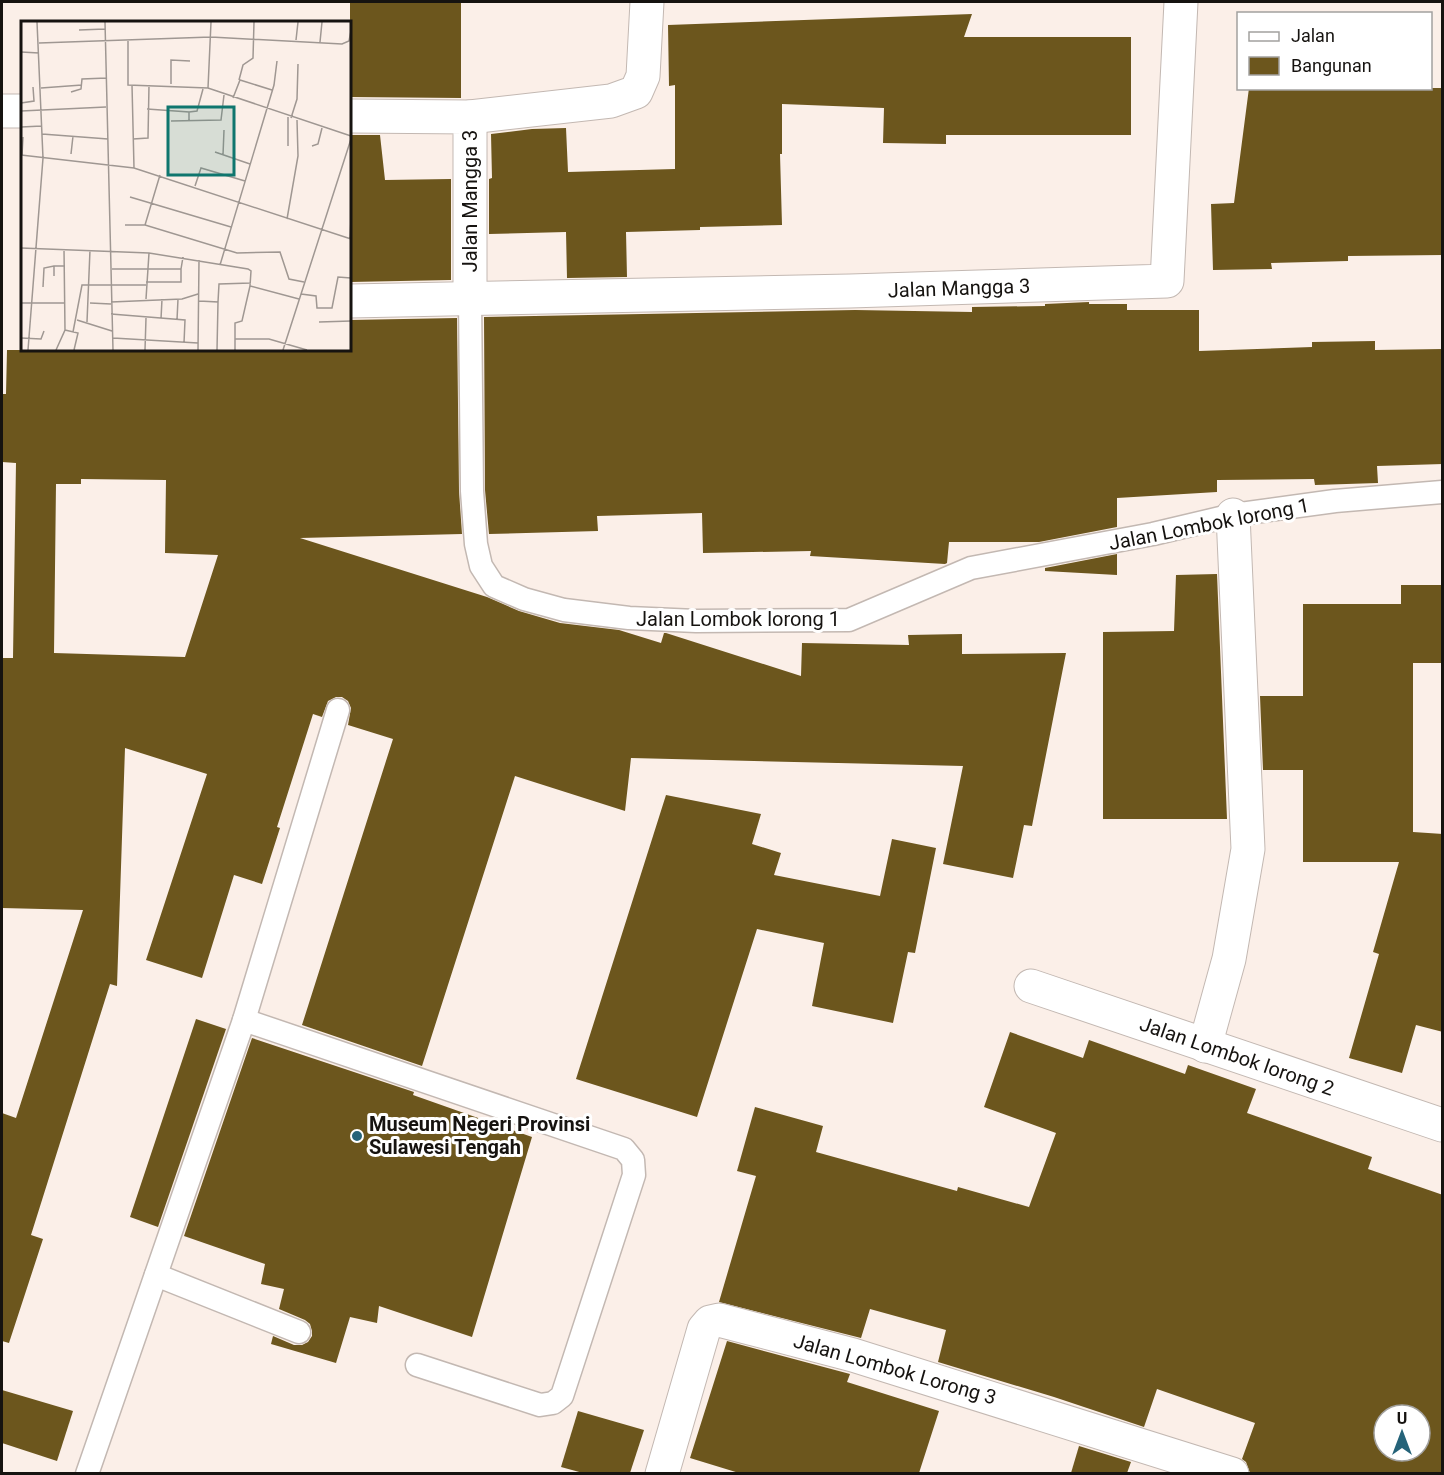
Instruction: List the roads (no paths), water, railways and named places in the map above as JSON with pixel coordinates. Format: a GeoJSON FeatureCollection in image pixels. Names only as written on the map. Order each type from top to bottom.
{"type":"FeatureCollection","features":[{"type":"Feature","properties":{"kind":"street"},"geometry":{"type":"LineString","coordinates":[[470,117],[611,101],[636,92],[643,76],[647,2]]}},
{"type":"Feature","properties":{"kind":"street","name":"Jalan Mangga 3"},"geometry":{"type":"LineString","coordinates":[[351,301],[850,291],[1167,281],[1181,2]]}},
{"type":"Feature","properties":{"kind":"street"},"geometry":{"type":"LineString","coordinates":[[2,111],[21,111]]}},
{"type":"Feature","properties":{"kind":"street","name":"Jalan Mangga 3"},"geometry":{"type":"LineString","coordinates":[[351,116],[470,117],[470,298]]}},
{"type":"Feature","properties":{"kind":"street"},"geometry":{"type":"LineString","coordinates":[[1205,1046],[1229,959],[1248,849],[1233,515]]}},
{"type":"Feature","properties":{"kind":"street","name":"Jalan Lombok lorong 2"},"geometry":{"type":"LineString","coordinates":[[1031,986],[1443,1125]]}},
{"type":"Feature","properties":{"kind":"street","name":"Jalan Lombok Lorong 3"},"geometry":{"type":"LineString","coordinates":[[662,1473],[704,1329],[710,1322],[719,1320],[853,1355],[1232,1473]]}},
{"type":"Feature","properties":{"kind":"lane","name":"Jalan Lombok lorong 1"},"geometry":{"type":"LineString","coordinates":[[470,298],[472,491],[476,544],[481,566],[494,586],[534,602],[564,610],[629,618],[696,621],[849,620],[971,568],[1153,534],[1233,515],[1335,501],[1443,492]]}},
{"type":"Feature","properties":{"kind":"lane"},"geometry":{"type":"LineString","coordinates":[[87,1473],[244,1020],[338,710]]}},
{"type":"Feature","properties":{"kind":"lane"},"geometry":{"type":"LineString","coordinates":[[244,1020],[624,1149],[633,1160],[634,1175],[562,1396],[553,1403],[540,1405],[417,1365]]}},
{"type":"Feature","properties":{"kind":"lane"},"geometry":{"type":"LineString","coordinates":[[156,1275],[299,1332]]}},
{"type":"Feature","properties":{"kind":"place","name":"Museum Negeri Provinsi Sulawesi Tengah"},"geometry":{"type":"Point","coordinates":[357,1136]}}]}
